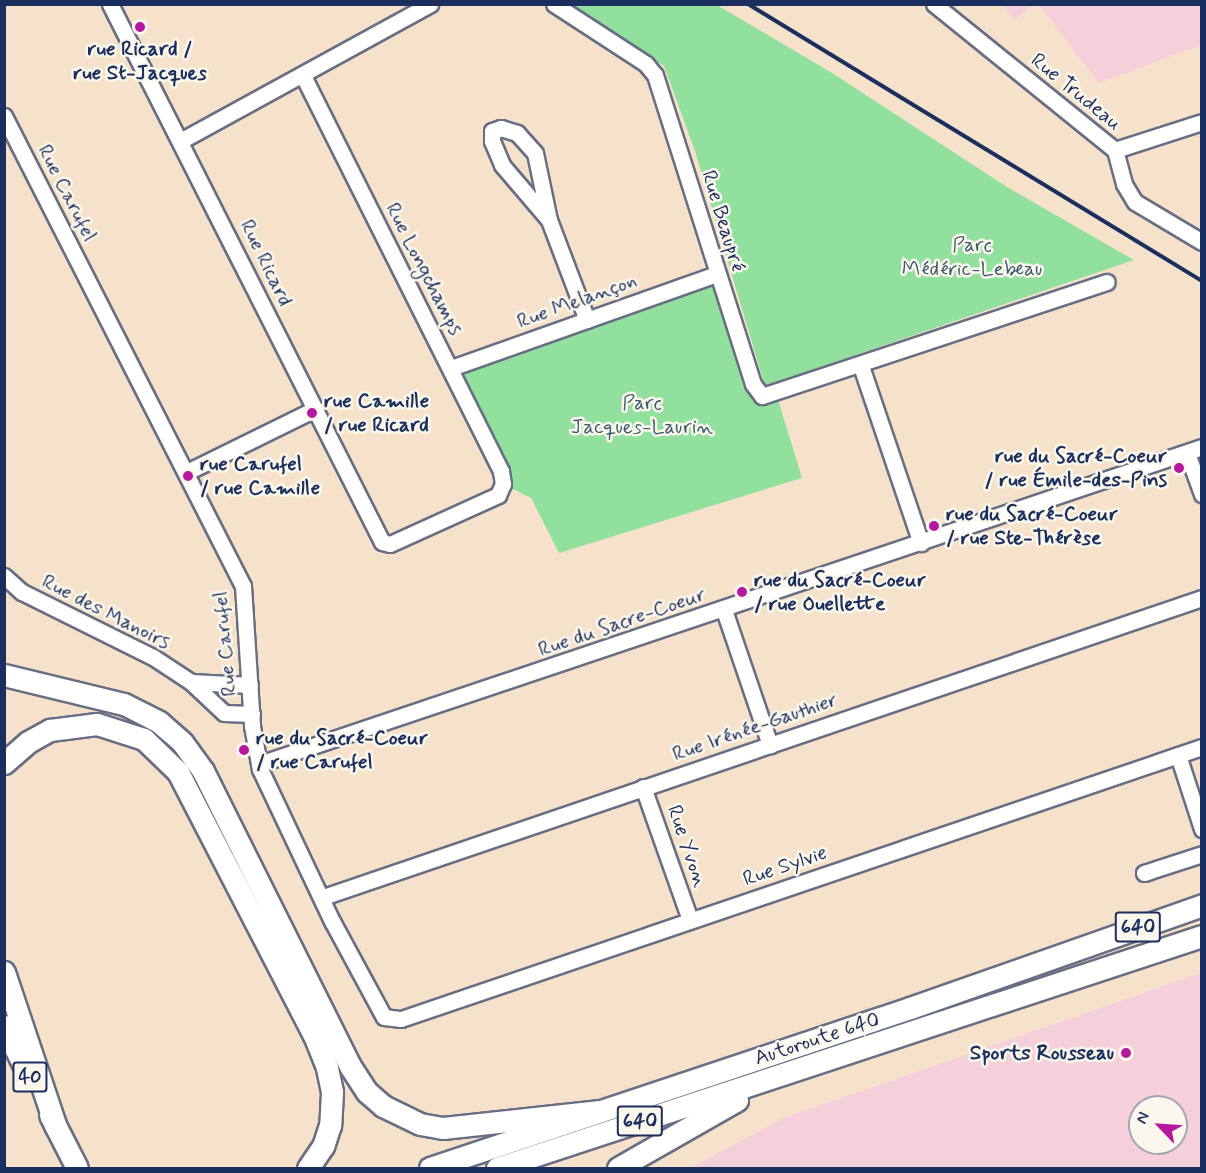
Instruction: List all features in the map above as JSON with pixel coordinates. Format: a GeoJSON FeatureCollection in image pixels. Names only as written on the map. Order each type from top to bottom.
{"type":"FeatureCollection","features":[{"type":"Feature","properties":{"kind":"highway"},"geometry":{"type":"LineString","coordinates":[[4,675],[124,704],[159,722],[182,742],[203,771],[350,1066],[367,1092],[383,1106],[420,1124],[443,1128],[600,1111]]}},
{"type":"Feature","properties":{"kind":"highway"},"geometry":{"type":"LineString","coordinates":[[4,763],[21,747],[50,730],[97,724],[144,739],[178,772],[285,976],[327,1068],[332,1092],[330,1125],[323,1146],[308,1168]]}},
{"type":"Feature","properties":{"kind":"highway","name":"Autoroute 640"},"geometry":{"type":"LineString","coordinates":[[430,1168],[1202,905]]}},
{"type":"Feature","properties":{"kind":"highway","name":"Autoroute 640"},"geometry":{"type":"LineString","coordinates":[[497,1168],[1202,936]]}},
{"type":"Feature","properties":{"kind":"highway"},"geometry":{"type":"LineString","coordinates":[[4,972],[56,1127]]}},
{"type":"Feature","properties":{"kind":"highway","name":"40"},"geometry":{"type":"LineString","coordinates":[[4,1026],[77,1168]]}},
{"type":"Feature","properties":{"kind":"highway"},"geometry":{"type":"LineString","coordinates":[[618,1168],[657,1143],[784,1075]]}},
{"type":"Feature","properties":{"kind":"street"},"geometry":{"type":"LineString","coordinates":[[182,140],[303,76],[430,4]]}},
{"type":"Feature","properties":{"kind":"street","name":"Rue Beaupré"},"geometry":{"type":"LineString","coordinates":[[554,4],[646,64],[655,75],[753,384],[762,396],[861,366]]}},
{"type":"Feature","properties":{"kind":"street","name":"Rue Trudeau"},"geometry":{"type":"LineString","coordinates":[[934,4],[1115,150],[1124,184],[1135,202],[1202,242]]}},
{"type":"Feature","properties":{"kind":"street","name":"Rue Ricard"},"geometry":{"type":"LineString","coordinates":[[116,6],[382,542]]}},
{"type":"Feature","properties":{"kind":"street","name":"Rue Longchamps"},"geometry":{"type":"LineString","coordinates":[[303,76],[501,471],[503,484],[498,495],[390,544],[382,542]]}},
{"type":"Feature","properties":{"kind":"street","name":"Rue Carufel"},"geometry":{"type":"LineString","coordinates":[[4,116],[186,472],[245,594],[252,714],[258,764],[382,1016]]}},
{"type":"Feature","properties":{"kind":"street"},"geometry":{"type":"LineString","coordinates":[[1115,150],[1202,122]]}},
{"type":"Feature","properties":{"kind":"street"},"geometry":{"type":"LineString","coordinates":[[549,220],[502,165],[492,141],[492,131],[501,128],[517,133],[535,153],[549,220],[587,320]]}},
{"type":"Feature","properties":{"kind":"street","name":"Rue Melançon"},"geometry":{"type":"LineString","coordinates":[[451,368],[717,274]]}},
{"type":"Feature","properties":{"kind":"street"},"geometry":{"type":"LineString","coordinates":[[921,543],[861,366],[1107,282]]}},
{"type":"Feature","properties":{"kind":"street"},"geometry":{"type":"LineString","coordinates":[[186,472],[315,409]]}},
{"type":"Feature","properties":{"kind":"street"},"geometry":{"type":"LineString","coordinates":[[1194,450],[1202,494]]}},
{"type":"Feature","properties":{"kind":"street","name":"Rue du Sacre-Coeur"},"geometry":{"type":"LineString","coordinates":[[258,764],[724,610],[1194,450]]}},
{"type":"Feature","properties":{"kind":"street","name":"Rue des Manoirs"},"geometry":{"type":"LineString","coordinates":[[4,576],[22,592],[153,657],[191,682],[224,713],[252,714]]}},
{"type":"Feature","properties":{"kind":"street","name":"Rue Irénée-Gauthier"},"geometry":{"type":"LineString","coordinates":[[323,897],[1202,598]]}},
{"type":"Feature","properties":{"kind":"street"},"geometry":{"type":"LineString","coordinates":[[724,610],[770,745]]}},
{"type":"Feature","properties":{"kind":"street"},"geometry":{"type":"LineString","coordinates":[[191,682],[250,685]]}},
{"type":"Feature","properties":{"kind":"street","name":"Rue Sylvie"},"geometry":{"type":"LineString","coordinates":[[382,1016],[401,1019],[1202,747]]}},
{"type":"Feature","properties":{"kind":"street"},"geometry":{"type":"LineString","coordinates":[[1178,755],[1202,829]]}},
{"type":"Feature","properties":{"kind":"street","name":"Rue Yvon"},"geometry":{"type":"LineString","coordinates":[[643,787],[690,920]]}},
{"type":"Feature","properties":{"kind":"street"},"geometry":{"type":"LineString","coordinates":[[1144,873],[1202,854]]}},
{"type":"Feature","properties":{"kind":"shaded area"},"geometry":{"type":"Polygon","coordinates":[[[1003,5],[1033,5],[1015,20],[1003,5]]]}},
{"type":"Feature","properties":{"kind":"shaded area"},"geometry":{"type":"Polygon","coordinates":[[[1039,5],[1201,5],[1201,45],[1099,83],[1039,5]]]}},
{"type":"Feature","properties":{"kind":"shaded area"},"geometry":{"type":"Polygon","coordinates":[[[1201,973],[1201,1168],[690,1168],[784,1118],[1201,973]]]}},
{"type":"Feature","properties":{"kind":"green space","name":"Parc Médéric-Lebeau"},"geometry":{"type":"Polygon","coordinates":[[[563,5],[717,5],[832,73],[1007,187],[1134,260],[765,386],[695,151],[664,66],[563,5]]]}},
{"type":"Feature","properties":{"kind":"green space","name":"Parc Jacques-Laurin"},"geometry":{"type":"Polygon","coordinates":[[[717,274],[754,386],[776,393],[802,478],[559,553],[531,498],[503,484],[451,368],[717,274]]]}},
{"type":"Feature","properties":{"kind":"railway"},"geometry":{"type":"LineString","coordinates":[[748,4],[1202,281]]}},
{"type":"Feature","properties":{"kind":"place","name":"rue Ricard / rue St-Jacques"},"geometry":{"type":"Point","coordinates":[140,27]}},
{"type":"Feature","properties":{"kind":"place","name":"rue Camille / rue Ricard"},"geometry":{"type":"Point","coordinates":[312,413]}},
{"type":"Feature","properties":{"kind":"place","name":"rue du Sacré-Coeur / rue Émile-des-Pins"},"geometry":{"type":"Point","coordinates":[1179,468]}},
{"type":"Feature","properties":{"kind":"place","name":"rue Carufel / rue Camille"},"geometry":{"type":"Point","coordinates":[188,476]}},
{"type":"Feature","properties":{"kind":"place","name":"rue du Sacré-Coeur / rue Ste-Thérèse"},"geometry":{"type":"Point","coordinates":[934,526]}},
{"type":"Feature","properties":{"kind":"place","name":"rue du Sacré-Coeur / rue Ouellette"},"geometry":{"type":"Point","coordinates":[742,592]}},
{"type":"Feature","properties":{"kind":"place","name":"rue du Sacré-Coeur / rue Carufel"},"geometry":{"type":"Point","coordinates":[244,750]}},
{"type":"Feature","properties":{"kind":"place","name":"Sports Rousseau"},"geometry":{"type":"Point","coordinates":[1126,1053]}}]}
